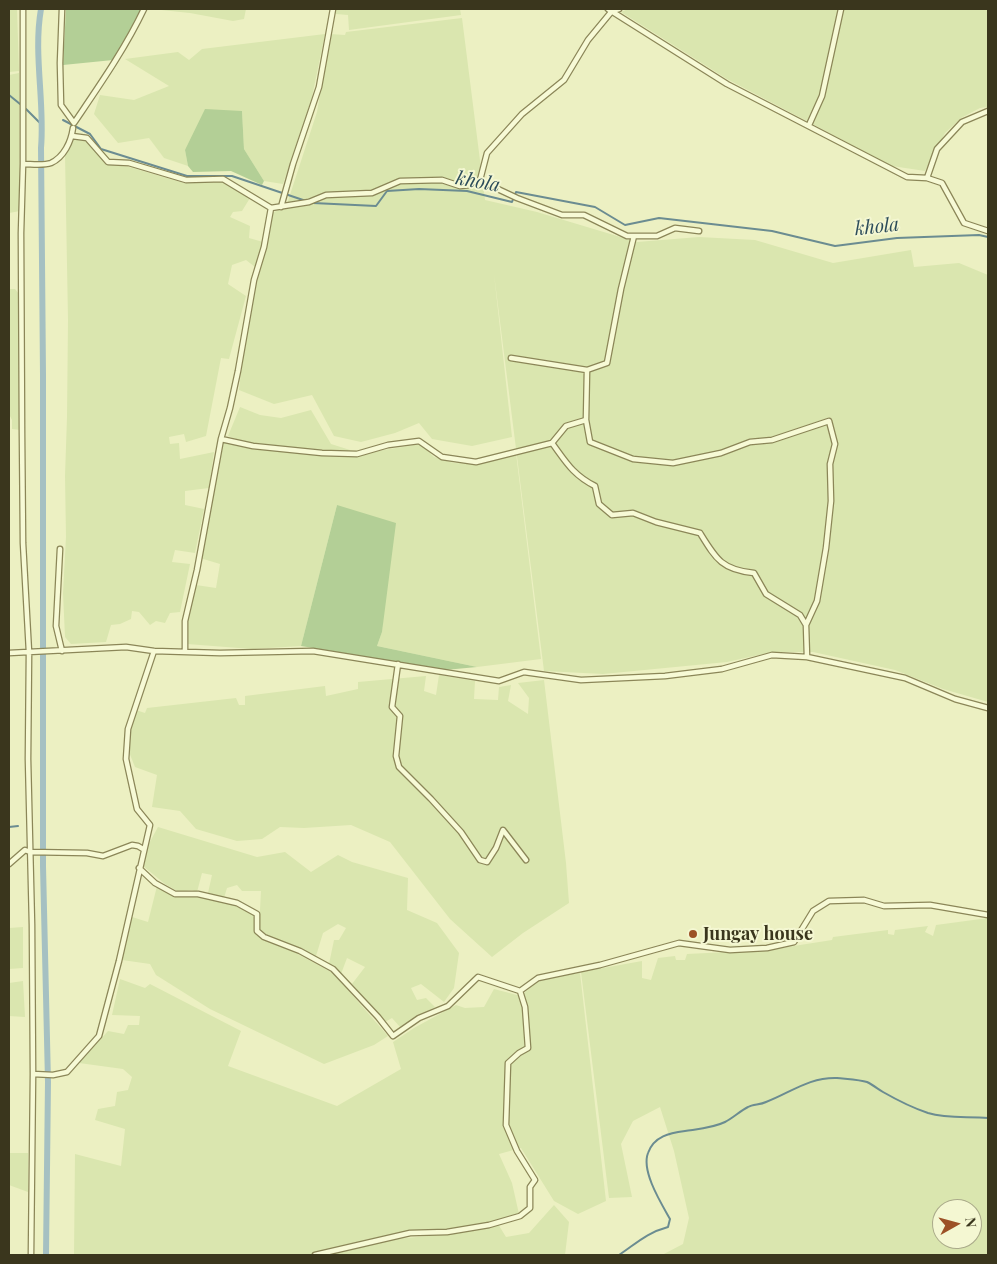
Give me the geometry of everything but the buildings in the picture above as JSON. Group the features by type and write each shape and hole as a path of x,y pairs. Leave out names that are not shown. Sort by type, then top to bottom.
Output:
{"street":[{"path":"23,9 21,234 23,525 29,652 28,759 35,1074 31,1255"},
{"path":"62,9 61,106 74,123 114,62 144,9"},
{"path":"281,207 319,86 333,9"},
{"path":"479,184 488,153 522,114 564,80 588,40 610,10 619,9"},
{"path":"809,125 822,96 841,9"},
{"path":"610,10 727,84 809,125 873,161 907,177 927,178 942,183 964,222 988,231"},
{"path":"927,178 937,149 962,122 988,111"},
{"path":"23,164 50,164 64,152 72,136 73,128"},
{"path":"72,136 87,138 108,162 128,163 186,180 223,179 271,208 309,202 326,195 372,193 400,181 442,180 460,186 487,184 514,197 562,215 584,214 627,236 658,236 675,228 699,230"},
{"path":"185,651 185,621 197,570 221,439 230,408 254,280 264,247 271,208"},
{"path":"511,358 587,370 607,363 621,289 634,236"},
{"path":"587,370 586,420 590,442 633,459 673,464 721,453 750,442 772,440 830,421 834,444 830,464 831,501 826,548 817,601 806,625 807,657"},
{"path":"221,439 253,446 322,453 358,454 388,445 419,441 442,457 476,462 552,443 566,426 586,420"},
{"path":"552,443 581,480 595,486 599,504 612,515 633,514 700,533 715,557 731,569 754,573 766,594 800,615 806,625"},
{"path":"60,550 56,626 62,651"},
{"path":"9,653 126,647 220,653 313,651 499,681 524,672 580,680 665,676 722,669 772,656 807,657 905,678 956,699 988,708"},
{"path":"35,1074 53,1075 67,1072 99,1036 119,961 150,825 137,809 126,760 128,729 154,650"},
{"path":"398,664 392,707 400,716 396,756 399,768 432,799 461,832 480,860 486,862 496,848 502,830 526,860"},
{"path":"9,864 25,850 30,852 103,856 132,846 138,846 143,849"},
{"path":"139,868 155,882 175,894 198,894 237,904 258,914 257,931 264,937 300,951 333,969 378,1017 393,1036 419,1018 448,1006 478,977 520,991"},
{"path":"520,991 538,978 600,965 679,943 730,950 766,948 794,942 813,911 829,901 864,900 884,906 930,905 988,915"},
{"path":"314,1255 410,1233 447,1232 489,1225 520,1216 530,1208 530,1187 536,1180 517,1151 506,1125 508,1063 528,1048 525,1007 520,991"}],"green space":[{"path":"9,9 17,9 19,71 9,72"},
{"path":"66,9 142,9 113,60 63,65"},
{"path":"152,9 246,9 244,19 233,21 190,13"},
{"path":"330,9 460,9 461,15 349,30 348,15 336,14"},
{"path":"628,9 988,9 988,107 980,108 961,118 945,133 925,171 892,166 727,79 621,12"},
{"path":"462,18 485,200 537,212 637,242 699,237 755,240 833,263 911,250 914,267 959,263 988,275 988,702 943,689 895,670 813,652 772,652 727,662 603,674 544,671 494,274 512,437 472,446 432,439 419,423 395,433 361,442 334,436 312,395 274,404 239,390 252,296 273,213 287,204 317,112 330,34 345,35 346,32"},
{"path":"325,34 312,97 283,184 264,181 244,149 242,111 185,150 188,166 164,158 149,138 118,143 94,114 100,95 134,100 169,86 125,59 178,52 189,60 202,49"},
{"path":"19,73 20,211 9,213 9,75"},
{"path":"205,109 242,111 244,149 264,181 262,185 231,171 193,172 188,166 185,150"},
{"path":"73,139 86,141 106,164 129,167 184,183 225,182 250,198 242,211 233,212 230,217 250,226 249,238 263,242 255,267 246,260 232,265 228,284 246,296 229,359 221,358 206,436 186,442 184,434 169,437 170,444 179,443 180,459 214,452 209,488 185,491 185,505 204,509 195,553 175,550 172,562 190,564 180,612 170,613 165,623 156,621 150,625 139,612 132,611 131,619 120,624 111,625 106,642 71,644 65,637 63,593 66,537 65,476 68,320 65,154"},
{"path":"9,289 15,289 19,294 20,430 12,429 12,420 9,414"},
{"path":"240,407 260,415 281,418 311,410 331,444 350,450 350,453 250,444 228,436"},
{"path":"224,442 253,449 318,455 353,455 421,444 434,457 454,463 477,464 516,453 541,659 477,667 377,646 382,632 383,616 337,505 301,646 252,649 187,644 185,622 196,585 216,588 220,564 200,558"},
{"path":"337,505 396,523 382,632 377,646 477,667 445,670 301,646"},
{"path":"439,675 475,681 474,699 498,700 499,687 511,685 508,701 528,714 529,698 518,683 544,680 569,903 523,933 492,957 450,919 390,842 351,825 304,828 280,827 262,839 237,841 196,829 180,811 152,807 157,775 135,767 129,752 130,727 136,710 145,713 147,708 236,698 239,705 245,705 245,696 325,686 326,696 358,689 358,682 426,676 424,691 436,695"},
{"path":"158,827 257,857 285,852 311,872 338,855 352,862 408,878 407,910 437,923 459,953 454,988 444,1002 421,984 411,988 417,1000 426,998 435,1007 400,1027 392,1018 385,1022 352,984 365,967 347,958 341,974 329,964 334,940 339,940 346,928 338,924 323,933 316,956 266,935 259,929 261,891 242,891 237,885 227,888 224,898 208,893 212,875 202,873 197,892 192,890 179,892 165,884 143,866 146,849"},
{"path":"157,886 177,897 199,897 234,905 255,916 256,935 290,950 333,973 388,1036 374,1045 324,1064 210,1009 156,975 150,964 122,960 132,917 148,922"},
{"path":"988,918 988,1255 662,1255 683,1244 689,1218 674,1151 660,1107 633,1121 621,1144 632,1197 609,1198 581,972 642,961 642,978 651,980 658,958 675,956 676,960 685,960 687,954 768,950 832,940 833,937 888,930 888,934 894,935 895,930 928,926 925,932 933,936 936,925"},
{"path":"23,927 23,968 9,969 9,928"},
{"path":"580,973 606,1201 578,1214 554,1201 521,1148 499,1154 512,1183 519,1214 490,1223 448,1230 397,1234 308,1255 74,1255 75,1154 121,1166 125,1129 95,1120 98,1109 115,1106 117,1092 128,1090 132,1077 123,1069 79,1063 108,1031 124,1034 128,1025 139,1025 140,1016 112,1015 120,979 145,988 150,984 241,1031 228,1066 337,1106 401,1069 393,1042 456,1005 465,1008 484,1007 494,989 517,995 524,993 537,982 555,976"},
{"path":"23,981 25,1017 9,1016 9,983"},
{"path":"9,1153 28,1153 28,1192 9,1185"},
{"path":"554,1205 569,1222 565,1255 320,1255 385,1240 460,1233 498,1224 506,1237 529,1233"}],"waterway":[{"path":"41,9 38,43 42,113 43,866 48,1082 46,1255"},
{"name":"khola","path":"9,95 20,104"},
{"name":"khola","path":"26,109 43,126"},
{"name":"khola","path":"63,120 90,134 101,149 187,176 232,176 306,201"},
{"name":"khola","path":"313,203 376,206 387,191 419,189 467,191 512,202 516,192 595,207 625,225 659,218 772,231 835,246 897,238 979,235 988,237"},
{"path":"9,827 18,826"},
{"path":"619,1255 648,1235 668,1227 670,1219 653,1187 647,1169 648,1153 651,1147 658,1139 668,1134 720,1124 750,1106 764,1103 809,1083 827,1078 867,1082 905,1104 936,1115 988,1118"}],"place":[{"name":"Jungay house","path":"693,934"}]}
